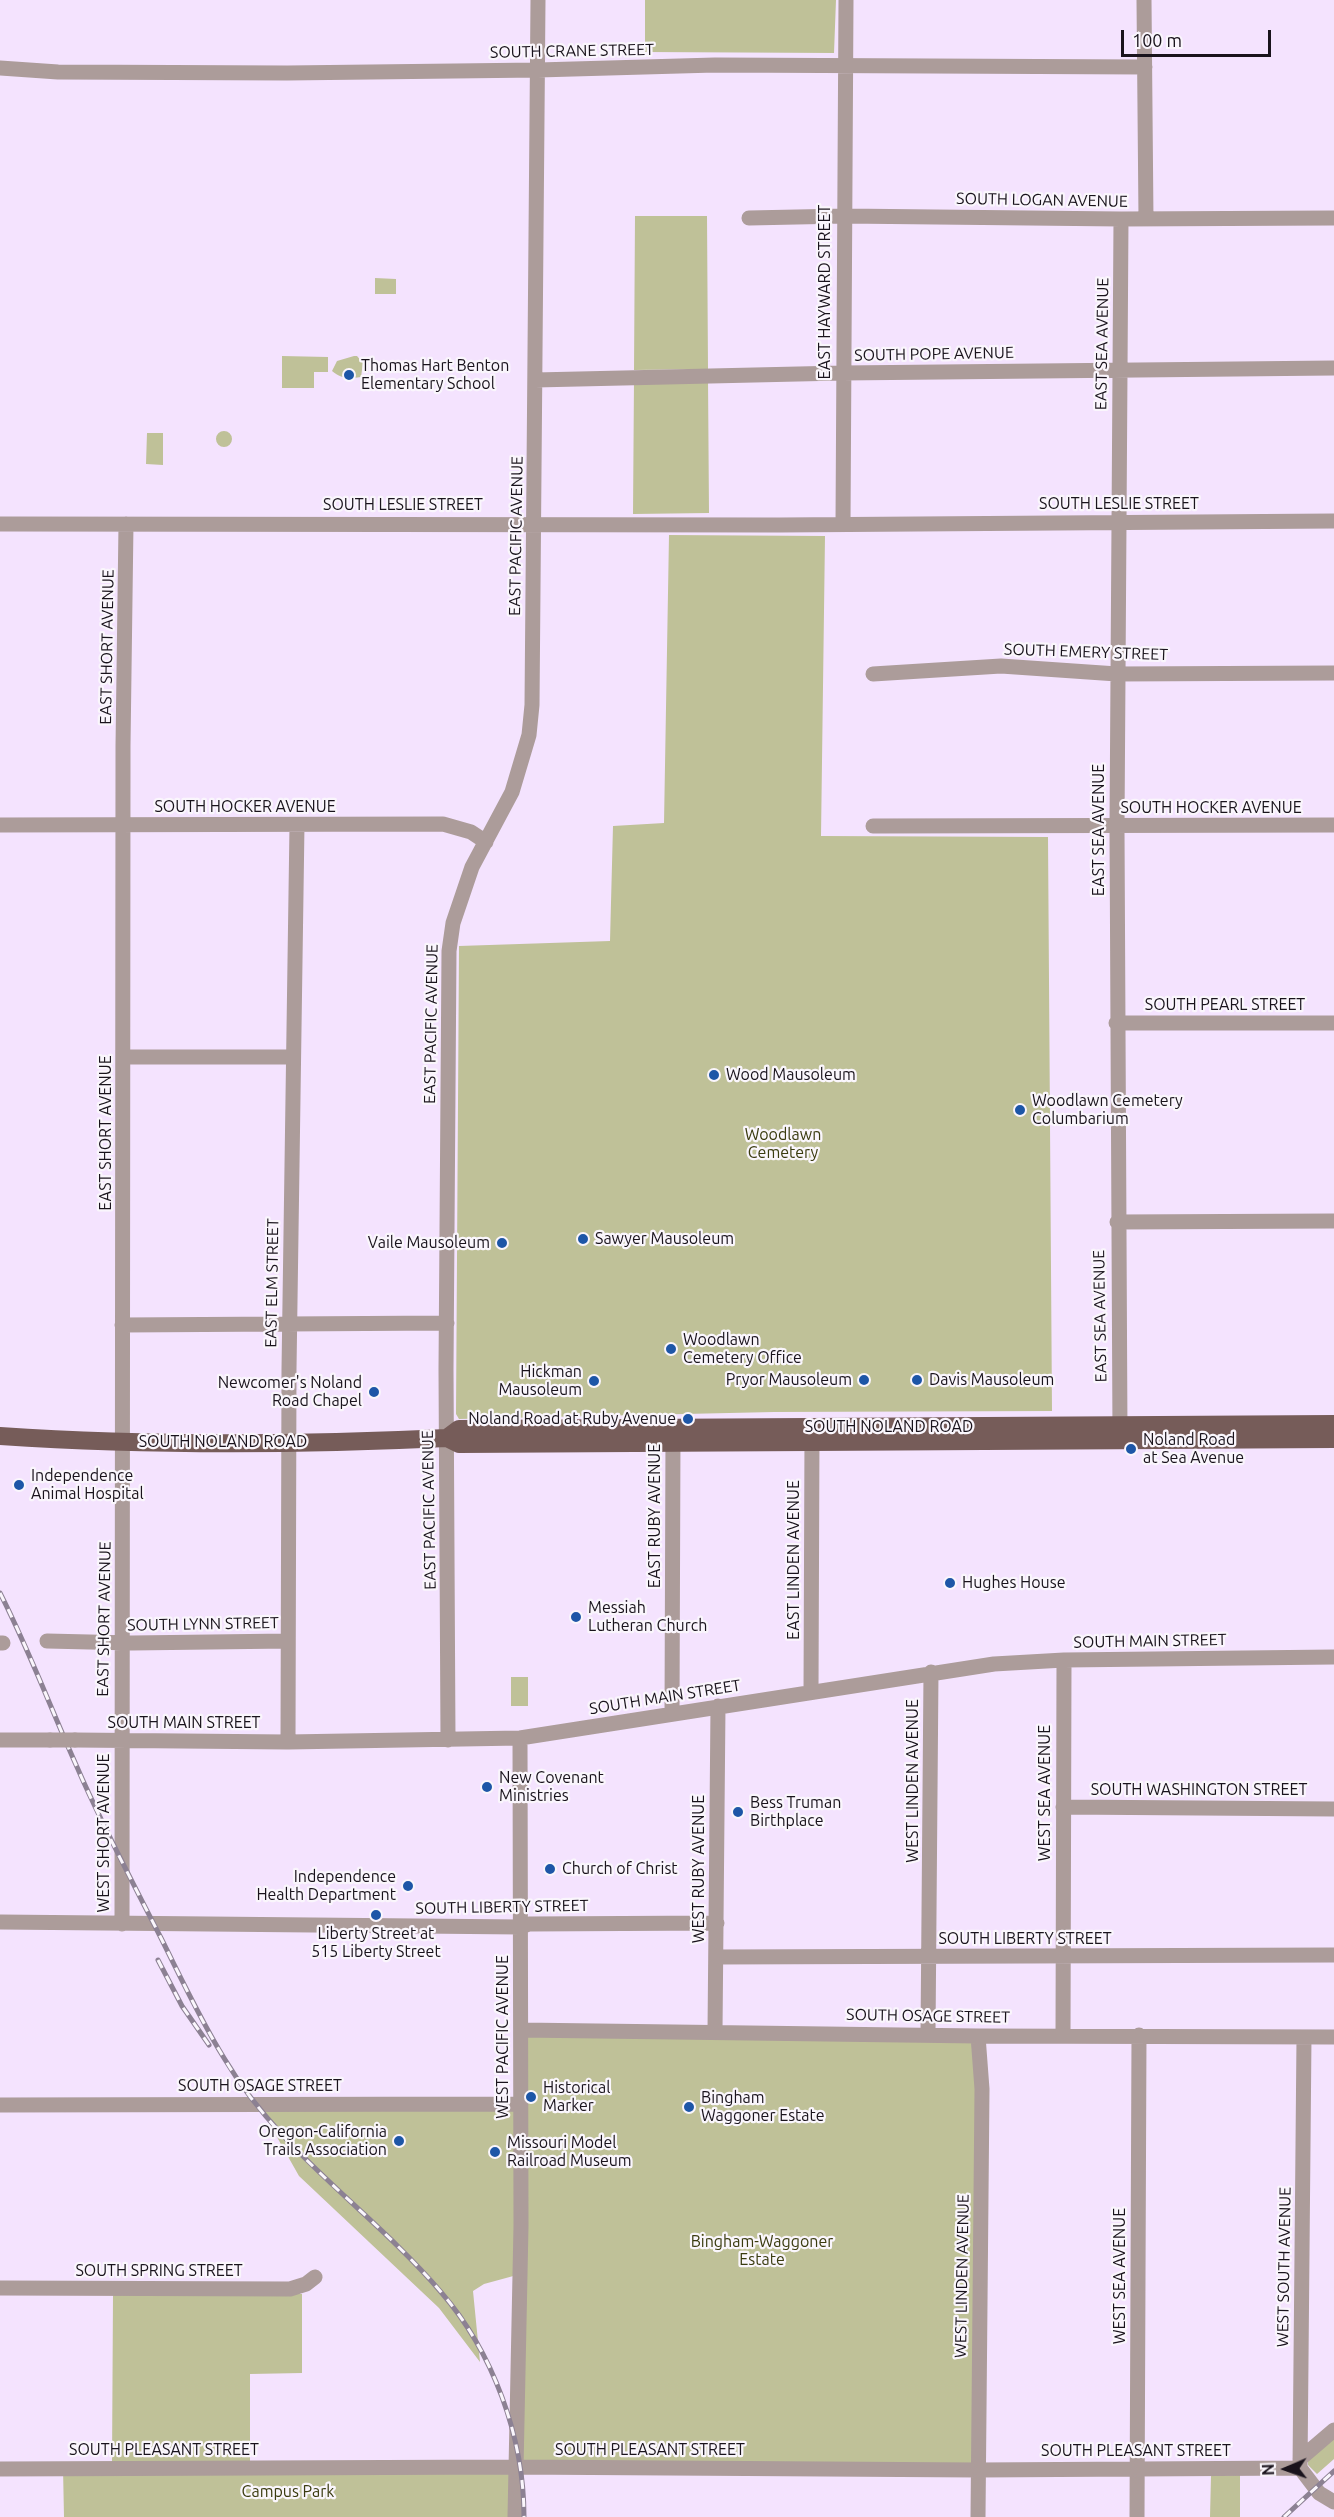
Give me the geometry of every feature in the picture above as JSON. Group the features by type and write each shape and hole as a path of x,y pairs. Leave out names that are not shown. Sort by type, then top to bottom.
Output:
{"main road":[{"name":"SOUTH NOLAND ROAD","path":"1120,1433 1334,1424"},
{"name":"SOUTH NOLAND ROAD","path":"0,1436 123,1443 289,1442 447,1438 459,1430 673,1435 1120,1433 1334,1439"}],"street":[{"name":"EAST PACIFIC AVENUE","path":"448,1740 449,951 453,922 472,867 512,792 529,735 532,705 538,0"},
{"name":"EAST HAYWARD STREET","path":"843,523 842,374 846,0"},
{"path":"1144,0 1146,219"},
{"name":"SOUTH CRANE STREET","path":"0,68 58,72 224,73 538,70 715,65 1145,67"},
{"name":"SOUTH LOGAN AVENUE","path":"749,218 844,216 1121,219 1334,218"},
{"name":"EAST SEA AVENUE","path":"1120,1433 1116,1023 1121,219"},
{"name":"SOUTH POPE AVENUE","path":"535,380 1334,368"},
{"name":"SOUTH LESLIE STREET","path":"0,524 1334,521"},
{"name":"EAST SHORT AVENUE","path":"121,1741 126,524"},
{"name":"SOUTH EMERY STREET","path":"873,674 1001,666 1117,674 1334,673"},
{"name":"SOUTH HOCKER AVENUE","path":"0,825 443,824 471,832 486,842"},
{"name":"EAST ELM STREET","path":"288,1742 290,1324 297,825"},
{"name":"SOUTH HOCKER AVENUE","path":"873,826 1334,825"},
{"name":"SOUTH PEARL STREET","path":"1116,1023 1334,1023"},
{"path":"124,1057 293,1057"},
{"path":"1117,1222 1334,1221"},
{"path":"122,1325 447,1323"},
{"name":"EAST RUBY AVENUE","path":"672,1714 673,1435"},
{"name":"EAST LINDEN AVENUE","path":"811,1692 812,1435"},
{"name":"SOUTH LYNN STREET","path":"47,1641 121,1643 288,1641"},
{"name":"SOUTH MAIN STREET","path":"0,1740 288,1742 520,1738 931,1672 994,1664 1064,1660 1334,1657"},
{"name":"WEST SEA AVENUE","path":"1063,2034 1064,1660"},
{"name":"WEST LINDEN AVENUE","path":"928,2034 931,1672"},
{"name":"WEST RUBY AVENUE","path":"715,2031 718,1706"},
{"name":"WEST PACIFIC AVENUE","path":"514,2517 521,2226 520,1738"},
{"name":"WEST SHORT AVENUE","path":"121,1741 122,1924"},
{"name":"SOUTH WASHINGTON STREET","path":"1063,1807 1334,1809"},
{"name":"SOUTH LIBERTY STREET","path":"0,1922 521,1927 529,1924 717,1923"},
{"name":"SOUTH LIBERTY STREET","path":"716,1957 1063,1958 1334,1955"},
{"name":"SOUTH OSAGE STREET","path":"521,2030 978,2036 1063,2034 1334,2037"},
{"name":"WEST SEA AVENUE","path":"1137,2517 1139,2035"},
{"name":"WEST LINDEN AVENUE","path":"978,2036 982,2089 978,2517"},
{"name":"WEST SOUTH AVENUE","path":"1300,2464 1304,2037"},
{"name":"SOUTH OSAGE STREET","path":"0,2105 520,2104"},
{"name":"SOUTH SPRING STREET","path":"0,2288 290,2289 306,2284 315,2277"},
{"path":"1334,2430 1300,2464 1318,2491 1334,2502"},
{"name":"SOUTH PLEASANT STREET","path":"0,2469 514,2467 978,2470 1137,2469 1300,2464"}],"green space":[{"path":"645,0 836,0 834,53 645,52"},
{"path":"635,216 707,216 708,369 634,370"},
{"path":"375,278 396,279 396,294 375,294"},
{"path":"282,356 328,357 328,372 314,372 314,388 282,388"},
{"path":"357,356 363,363 361,377 346,378 332,371 337,361"},
{"path":"708,379 709,513 633,514 634,380"},
{"path":"224,431 230,433 232,439 230,445 224,447 218,445 216,439 218,433"},
{"path":"147,433 163,433 163,465 146,464"},
{"name":"Woodlawn Cemetery","path":"669,535 825,536 821,836 1048,837 1052,1411 774,1412 459,1419 456,1414 459,946 610,941 613,826 664,823"},
{"path":"511,1677 528,1677 528,1706 511,1706"},
{"name":"Bingham-Waggoner Estate","path":"521,2030 978,2036 978,2470 515,2467 514,2517 64,2517 63,2468 514,2467 517,2275 484,2284 473,2291 480,2362 439,2308 299,2176 269,2123 255,2104 519,2104"},
{"path":"302,2294 302,2373 250,2374 250,2462 112,2463 113,2295"},
{"path":"1334,2435 1334,2459 1317,2474 1308,2465 1308,2457"},
{"path":"1240,2475 1240,2517 1210,2517 1211,2476"}],"railway":[{"path":"0,1593 97,1810 191,1998 224,2058 272,2123 327,2180 414,2262 441,2292 476,2341 502,2397 511,2426 523,2487 524,2517"},
{"path":"158,1960 182,2006 209,2045"},
{"path":"1284,2517 1334,2471"}],"place":[{"name":"Thomas Hart Benton Elementary School","path":"349,375"},
{"name":"Wood Mausoleum","path":"714,1075"},
{"name":"Woodlawn Cemetery Columbarium","path":"1020,1110"},
{"name":"Sawyer Mausoleum","path":"583,1239"},
{"name":"Vaile Mausoleum","path":"502,1243"},
{"name":"Woodlawn Cemetery Office","path":"671,1349"},
{"name":"Pryor Mausoleum","path":"864,1380"},
{"name":"Davis Mausoleum","path":"917,1380"},
{"name":"Hickman Mausoleum","path":"594,1381"},
{"name":"Newcomer's Noland Road Chapel","path":"374,1392"},
{"name":"Noland Road at Ruby Avenue","path":"688,1419"},
{"name":"Noland Road at Sea Avenue","path":"1131,1449"},
{"name":"Independence Animal Hospital","path":"19,1485"},
{"name":"Hughes House","path":"950,1583"},
{"name":"Messiah Lutheran Church","path":"576,1617"},
{"name":"New Covenant Ministries","path":"487,1787"},
{"name":"Bess Truman Birthplace","path":"738,1812"},
{"name":"Church of Christ","path":"550,1869"},
{"name":"Independence Health Department","path":"408,1886"},
{"name":"Liberty Street at 515 Liberty Street","path":"376,1915"},
{"name":"Historical Marker","path":"531,2097"},
{"name":"Bingham Waggoner Estate","path":"689,2107"},
{"name":"Oregon-California Trails Association","path":"399,2141"},
{"name":"Missouri Model Railroad Museum","path":"495,2152"}],"park label":[{"name":"Campus Park","path":"288,2492"}]}
